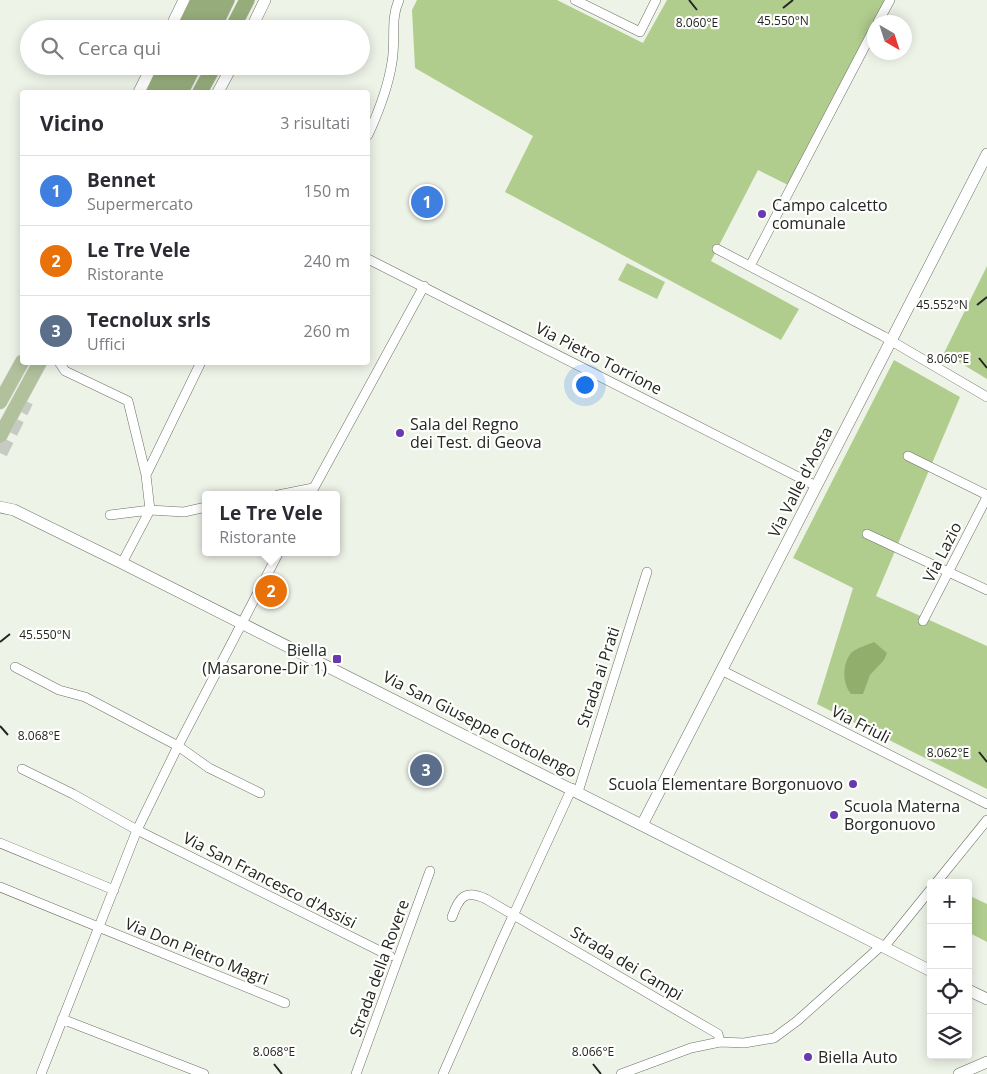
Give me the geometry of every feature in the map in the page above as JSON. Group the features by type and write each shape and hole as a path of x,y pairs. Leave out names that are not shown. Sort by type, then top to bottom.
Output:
{"highway":[{"path":"188,20 198,0"},
{"path":"202,20 212,0"},
{"path":"217,20 227,0"},
{"path":"237,20 247,0"},
{"path":"155,90 162,75"},
{"path":"169,90 176,75"},
{"path":"182,90 190,75"},
{"path":"201,90 209,75"}],"main road":[{"path":"0,402 20,365"},
{"path":"0,436 38,365"}],"street":[{"path":"174,20 184,0"},
{"path":"255,20 265,0"},
{"path":"370,131 381,107 392,60 394,10 399,0"},
{"path":"575,0 640,32 656,0"},
{"path":"882,15 890,0"},
{"path":"750,266 867,42"},
{"path":"140,90 148,75"},
{"path":"219,90 227,75"},
{"name":"Via Valle d'Aosta","path":"642,825 987,154"},
{"path":"717,249 890,342 987,397"},
{"name":"Via Pietro Torrione","path":"370,260 816,486"},
{"path":"313,491 424,286"},
{"path":"61,365 65,371 128,401 146,475 150,510 122,563"},
{"path":"146,475 200,365"},
{"path":"908,456 987,496"},
{"name":"Via Lazio","path":"923,621 987,496"},
{"name":"Via San Giuseppe Cottolengo","path":"0,498 14,510"},
{"name":"Via San Giuseppe Cottolengo","path":"0,507 14,510 122,563 927,969"},
{"path":"110,515 150,510 184,512 202,509"},
{"path":"868,534 987,590"},
{"path":"41,1074 137,830 178,746 277,556"},
{"name":"Strada ai Prati","path":"575,790 647,572"},
{"path":"15,667 59,690 85,697 178,746 209,768 260,794"},
{"name":"Via Friuli","path":"721,670 987,804"},
{"name":"Via San Francesco d'Assisi","path":"22,770 73,794 137,830 390,956"},
{"path":"443,1074 514,914 575,790"},
{"path":"939,879 987,820"},
{"path":"0,843 114,890"},
{"name":"Strada della Rovere","path":"356,1074 430,872"},
{"name":"Via Don Pietro Magri","path":"0,887 284,1002"},
{"name":"Strada dei Campi","path":"452,918 464,896 474,893 514,914 718,1034 720,1042"},
{"path":"620,1074 691,1048 720,1042 744,1043 774,1038 797,1021 882,946 927,894"},
{"path":"972,992 987,999"},
{"path":"62,1019 204,1074"},
{"path":"959,1074 987,1062"}],"shaded area":[{"path":"417,0 557,0 643,43 667,0 885,0 877,15 867,15 867,34 788,185 758,170 711,261 799,309 781,340 505,192 533,136 415,68 412,10"},
{"path":"627,263 665,282 657,299 618,280"},
{"path":"987,266 987,379 944,353"},
{"path":"894,360 960,397 876,596 987,646 987,789 817,704 853,588 793,558"},
{"path":"874,642 887,653 884,660 870,675 863,694 851,694 846,684 844,673 846,662 852,652"},
{"path":"972,897 987,904 987,942 972,934"}],"tunnel":[{"path":"0,453 26,401"}],"place":[{"name":"Bennet","path":"427,202"},
{"name":"Campo calcetto comunale","path":"762,214"},
{"name":"Sala del Regno dei Test. di Geova","path":"400,433"},
{"name":"Le Tre Vele","path":"271,591"},
{"name":"Biella (Masarone-Dir 1)","path":"337,659"},
{"name":"Tecnolux srls","path":"426,770"},
{"name":"Scuola Elementare Borgonuovo","path":"853,784"},
{"name":"Scuola Materna Borgonuovo","path":"834,815"},
{"name":"Biella Auto","path":"808,1057"}]}
